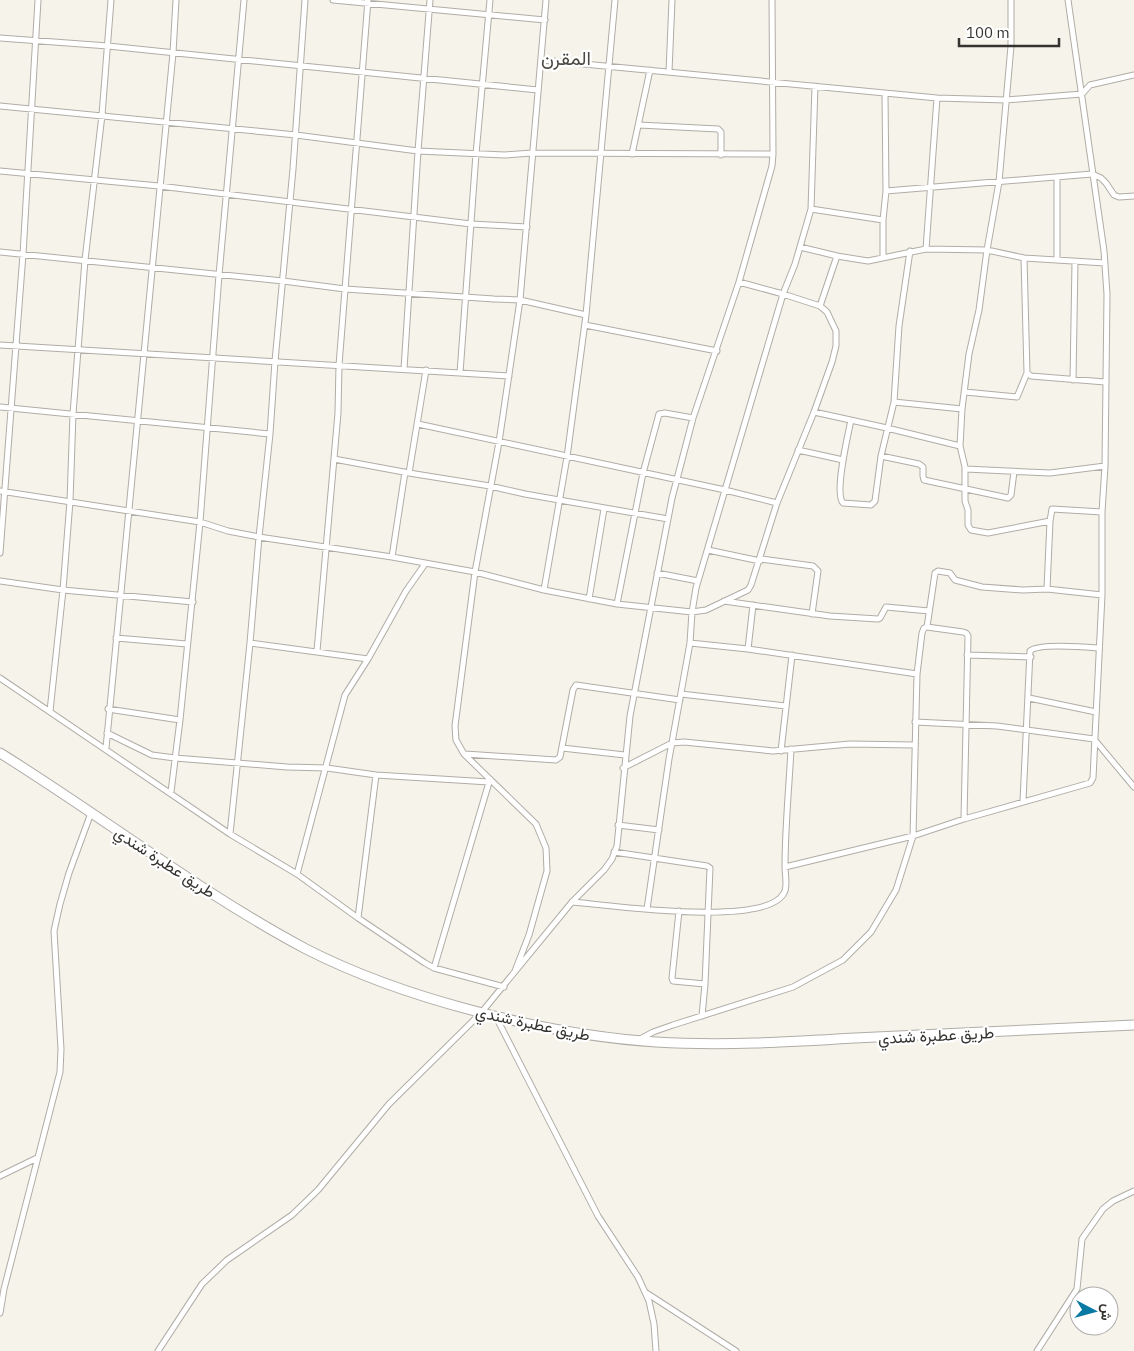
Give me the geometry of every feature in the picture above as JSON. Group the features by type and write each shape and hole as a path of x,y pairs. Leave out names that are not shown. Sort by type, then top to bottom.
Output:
{"highway":[{"name":"طريق عطبرة شندي","path":"0,753 176,870 242,912 307,949 378,982 496,1017 548,1029 655,1042 736,1043 1134,1025"}],"street":[{"path":"0,553 3,492 23,254 38,0"},
{"path":"50,711 70,501 73,414 85,260 102,115 111,0"},
{"path":"106,748 142,353 173,53 176,0"},
{"path":"171,792 193,602 214,358 219,275 244,0"},
{"path":"230,834 250,643 258,537 270,434 274,362 296,135 305,0"},
{"path":"333,0 545,20"},
{"path":"404,369 430,0"},
{"path":"460,373 476,154 490,0"},
{"path":"513,976 529,935 547,871 546,848 536,824 464,754 456,740 455,726 475,572 499,442 520,300 546,0"},
{"path":"544,590 567,457 585,325 614,0"},
{"path":"669,72 672,0"},
{"path":"158,1351 202,1284 227,1260 292,1215 318,1190 389,1104 481,1013 572,902 604,870 612,859 616,846 625,755 634,693 668,519 693,418 739,282 764,196 773,154 772,0"},
{"path":"1012,0 1011,46 1000,182 987,250 962,409 960,446 966,468 964,489 968,510 968,525 971,530 988,533 1050,522"},
{"path":"785,867 913,836 1023,801 1090,783 1093,778 1102,595 1102,512 1106,466 1107,294 1098,207 1068,0"},
{"path":"317,651 338,413 338,365 346,289 368,2"},
{"path":"0,38 108,46 538,90"},
{"path":"542,60 773,81 885,94 1006,100 1082,94 1090,85 1134,75"},
{"path":"632,154 650,70"},
{"path":"647,909 672,743 690,643 692,612 698,581 783,294 811,209 815,86"},
{"path":"883,258 883,220 886,191 885,94"},
{"path":"926,249 937,98"},
{"path":"0,106 166,121 356,142 418,151 505,155 532,153 773,154"},
{"path":"638,125 718,129 722,135 721,155"},
{"path":"0,172 159,186 471,224 526,227"},
{"path":"886,191 1092,174 1106,182 1114,195 1119,197 1134,196"},
{"path":"1057,177 1057,260"},
{"path":"811,209 883,220"},
{"path":"800,246 837,256 868,261 926,249 987,250 1024,258 1105,263"},
{"path":"851,420 843,460 841,501 871,505 875,501 880,456 894,402 899,326 910,251"},
{"path":"0,252 346,289 520,300 586,316"},
{"path":"820,306 837,256"},
{"path":"965,392 1018,397 1026,373 1024,258"},
{"path":"1073,380 1075,262"},
{"path":"3,492 200,522 228,531 258,537 392,557 475,572 544,590 617,604 692,612 706,610 748,590 751,585 776,503 814,412 836,346 836,331 833,322 827,312 820,306 739,282"},
{"path":"585,325 716,351"},
{"path":"0,344 509,376"},
{"path":"392,557 418,424 426,370"},
{"path":"1026,373 1031,376 1105,382"},
{"path":"894,402 962,409"},
{"path":"0,407 270,434"},
{"path":"814,412 960,446"},
{"path":"617,604 643,473 659,414 665,413 693,418"},
{"path":"418,424 725,490 776,503"},
{"path":"798,450 843,460"},
{"path":"880,456 919,464 923,468 924,480 1010,497 1014,472"},
{"path":"334,459 668,519"},
{"path":"966,468 1050,473 1106,466"},
{"path":"590,599 604,509"},
{"path":"1047,589 1052,510 1102,512"},
{"path":"708,550 760,560 813,566 818,571 812,614"},
{"path":"297,874 345,695 368,659 406,591 425,564"},
{"path":"639,1040 653,1032 793,987 843,960 872,932 896,890 913,836 917,674 922,633 927,626 935,573 938,571 950,573 955,580 982,587 1023,590 1047,589 1102,595"},
{"path":"657,574 698,581"},
{"path":"0,581 63,590 193,602"},
{"path":"723,601 812,614 878,620 886,606 929,611"},
{"path":"748,649 753,606"},
{"path":"927,626 966,633 968,636 964,819"},
{"path":"116,638 187,644"},
{"path":"250,643 368,659"},
{"path":"690,643 792,655 917,674"},
{"path":"1023,801 1030,651 1034,648 1065,646 1099,648"},
{"path":"967,654 1030,657"},
{"path":"781,751 792,655"},
{"path":"0,678 171,792 230,834 297,874 358,918 434,968 504,987"},
{"path":"464,754 556,760 560,757 573,690 576,685 634,693 786,706"},
{"path":"1029,698 1096,712"},
{"path":"108,710 180,720"},
{"path":"915,722 1026,729 1094,739 1134,787"},
{"path":"107,733 152,755 174,758 287,767 326,768 376,775 490,780"},
{"path":"624,768 672,743 692,742 781,751 850,744 914,745"},
{"path":"562,748 625,755"},
{"path":"572,902 709,913 751,910 776,901 786,892 785,867 791,749"},
{"path":"358,918 376,775"},
{"path":"434,968 490,780"},
{"path":"0,1313 4,1290 60,1072 61,1049 54,931 69,873 92,813"},
{"path":"618,825 659,830"},
{"path":"614,852 710,868 702,1016"},
{"path":"679,911 673,981 705,984"},
{"path":"496,1017 598,1216 638,1277 649,1300 654,1324 656,1351"},
{"path":"0,1176 37,1158"},
{"path":"1037,1351 1077,1289 1082,1239 1103,1209 1134,1191"},
{"path":"645,1292 736,1351"}],"district":[{"name":"المقرن","path":"566,58"}]}
